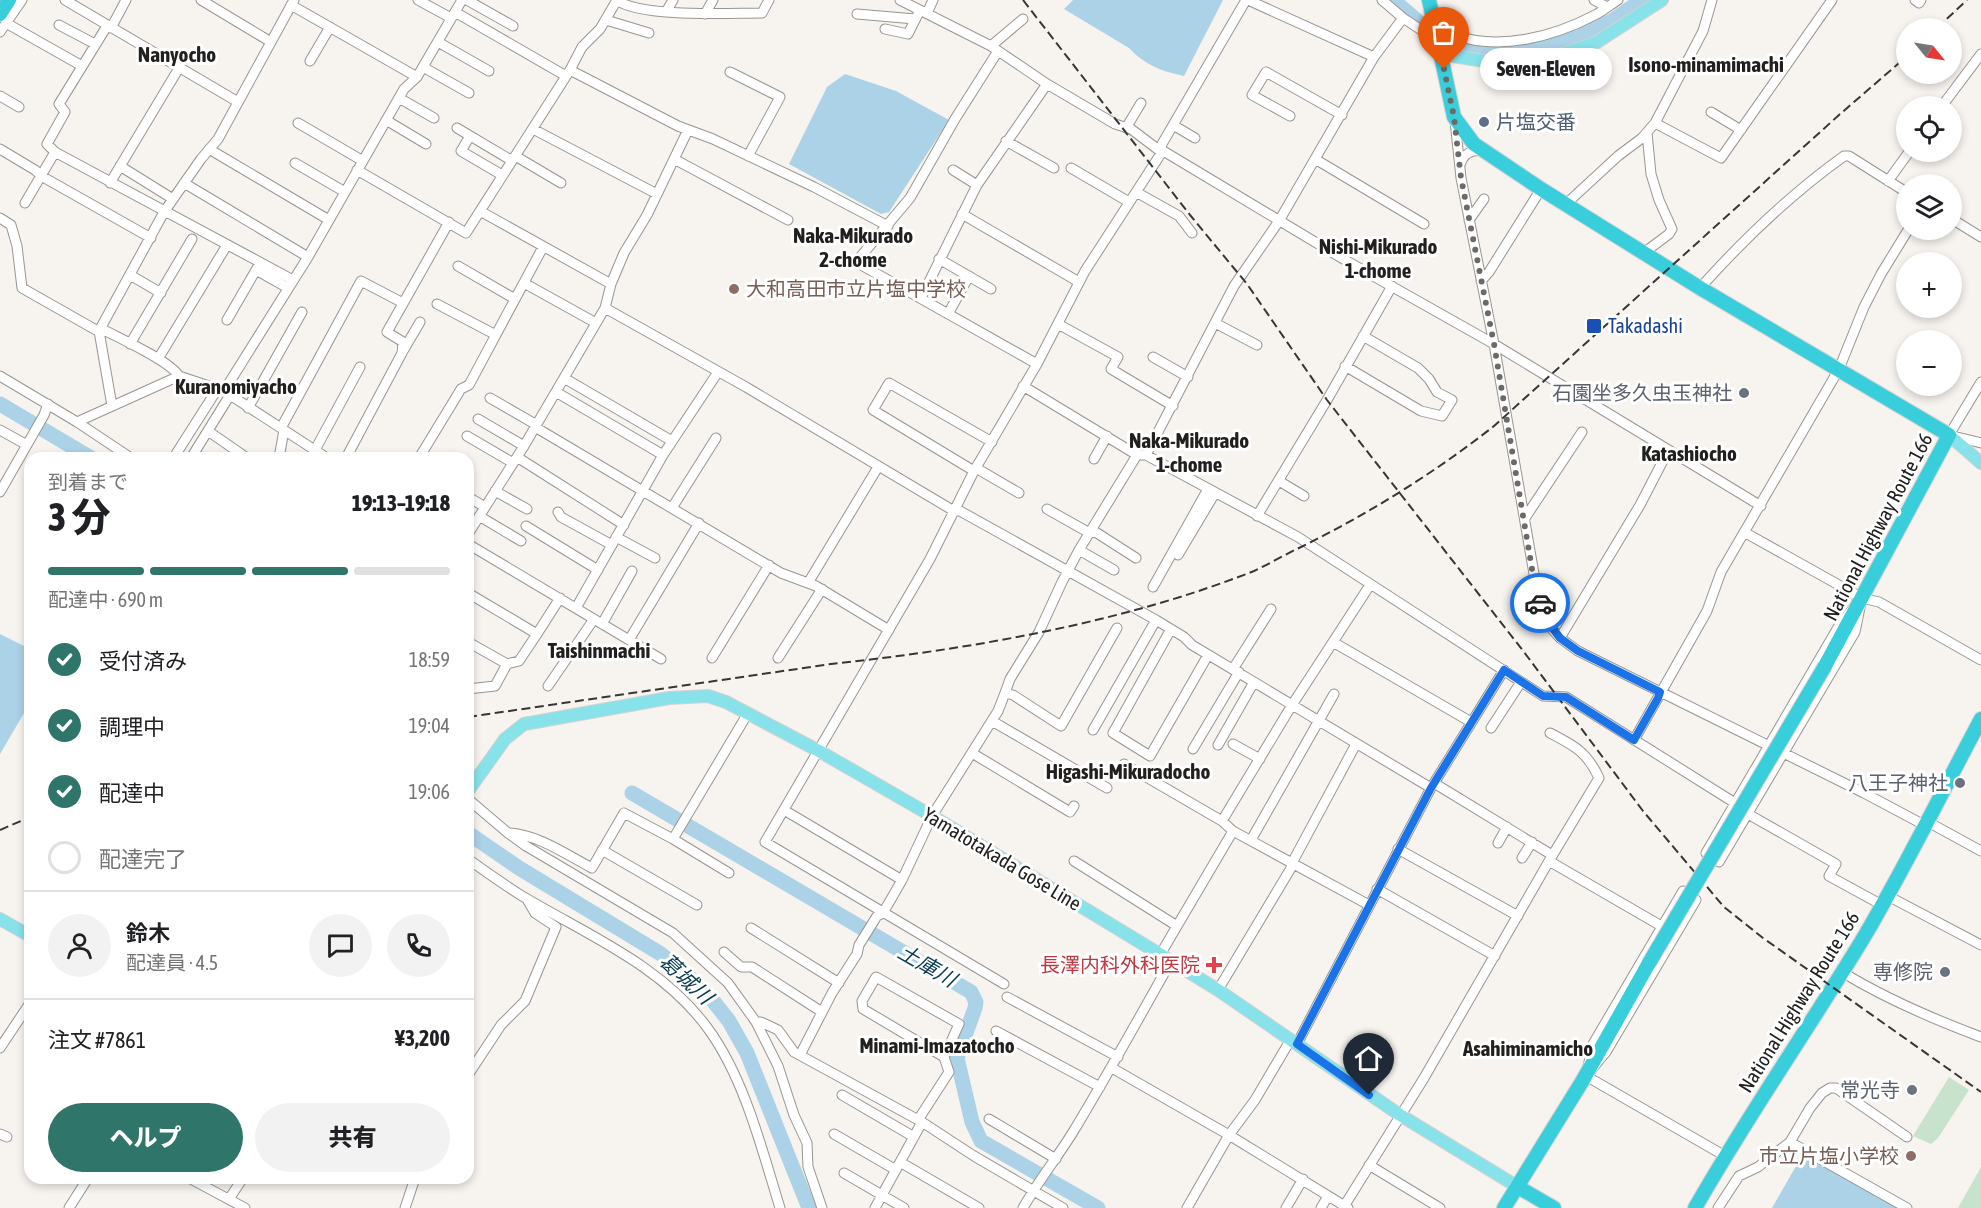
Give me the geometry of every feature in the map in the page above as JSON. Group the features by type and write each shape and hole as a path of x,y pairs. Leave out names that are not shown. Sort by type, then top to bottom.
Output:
{"highway":[{"path":"3,18 9,0"},
{"name":"National Highway Route 166","path":"1429,0 1454,117 1474,144 1541,189 1700,288 1949,435 1825,666 1649,963 1586,1076 1504,1208"},
{"name":"National Highway Route 166","path":"1695,1208 1725,1156 1885,901 1981,719"},
{"path":"1518,1187 1554,1208"}],"main road":[{"path":"1437,37 1502,64 1549,59 1597,42 1662,0"},
{"path":"1949,435 1981,463"},
{"name":"Yamatotakada Gose Line","path":"474,783 506,739 524,724 669,698 701,696 726,702 819,751 932,816 1166,958 1218,990 1400,1115 1518,1187"},
{"path":"0,919 24,933"}],"street":[{"path":"0,32 3,18 22,0"},
{"path":"65,0 238,102"},
{"path":"126,0 59,104 65,112 46,144 55,152 110,183 227,245 258,267 290,284"},
{"path":"201,0 271,42"},
{"path":"418,0 688,130 713,139 814,187 888,226"},
{"path":"178,452 224,391 308,257 404,89 417,77 462,0"},
{"path":"467,0 513,26"},
{"path":"357,170 466,233 568,73 582,47 600,29 617,0 643,9 705,14 762,13 769,0"},
{"path":"666,12 673,0"},
{"path":"705,14 713,0"},
{"path":"900,0 995,49 1047,84 1115,124 1131,129 1160,151 1494,344 1761,506"},
{"path":"885,29 908,34 915,19 933,0"},
{"path":"1004,984 765,842 930,560 975,470 1037,364 1079,282 1160,155 1173,125 1247,0 1374,57"},
{"path":"1382,0 1403,18 1437,37 1453,34 1473,40 1506,42 1558,31 1596,15 1618,0"},
{"path":"1594,0 1606,7"},
{"path":"1566,204 1618,156 1647,133 1655,123 1702,31 1712,0"},
{"path":"1655,123 1721,158 1832,0"},
{"path":"1915,0 1919,3 1921,0"},
{"path":"112,406 99,331 164,212 209,149 219,139 293,3 417,77"},
{"path":"857,14 915,19"},
{"path":"3,18 82,66"},
{"path":"800,1055 867,931 877,916 883,913 902,880 932,816 992,721 1010,679 1039,632 1079,550 1173,406 1234,286 1279,221 1374,57 1403,18"},
{"path":"1023,19 995,49 910,198 856,262 1037,364"},
{"path":"606,20 649,33"},
{"path":"59,25 96,44"},
{"path":"310,61 330,27"},
{"path":"438,42 489,71"},
{"path":"1950,96 1981,54"},
{"path":"423,67 469,93"},
{"path":"110,183 179,68"},
{"path":"730,72 780,97 748,156"},
{"path":"1290,116 1252,95 1266,72 1342,115"},
{"path":"921,298 977,185 1047,84"},
{"path":"0,96 19,107"},
{"path":"399,98 434,117"},
{"path":"1126,128 1142,103"},
{"path":"1711,112 1741,130"},
{"path":"1454,117 1459,166 1494,344 1537,591 1545,618 1560,638 1578,651 1981,851"},
{"path":"386,120 426,144"},
{"path":"298,123 363,161"},
{"path":"1173,125 1195,138"},
{"path":"457,128 509,159 517,157 561,183"},
{"path":"533,129 657,194"},
{"path":"474,525 524,446 605,308 611,284 624,253 657,194 688,130"},
{"path":"1645,252 1669,234 1672,229 1659,200 1651,174 1647,133"},
{"path":"470,136 461,151 502,175"},
{"path":"1006,141 1054,168"},
{"path":"0,149 151,238"},
{"path":"209,149 329,220"},
{"path":"1459,166 1469,152 1478,150 1491,155"},
{"path":"25,203 55,152"},
{"path":"1700,288 1736,248 1816,176 1844,156 1849,156 1896,185"},
{"path":"674,159 788,220"},
{"path":"1315,159 1424,224"},
{"path":"1888,180 1902,162"},
{"path":"295,164 345,192"},
{"path":"120,166 173,199"},
{"path":"1071,168 1129,202"},
{"path":"953,170 977,185"},
{"path":"184,183 308,257"},
{"path":"1480,281 1541,189"},
{"path":"1136,192 1179,216 1192,233"},
{"path":"1470,220 1484,199"},
{"path":"480,211 611,284"},
{"path":"962,214 1079,282"},
{"path":"0,218 10,225 16,246 22,288 99,331 104,330 130,344 175,370 179,376 224,391 318,452"},
{"path":"402,353 403,342 387,332 449,222"},
{"path":"1962,225 1981,237"},
{"path":"130,344 192,239"},
{"path":"1634,740 1707,611 1722,572 1744,532 1839,369 1864,307 1902,240"},
{"path":"158,360 227,245"},
{"path":"423,452 461,389 469,385 543,247"},
{"path":"939,259 991,289"},
{"path":"458,266 515,299"},
{"path":"227,320 258,267"},
{"path":"130,275 160,293"},
{"path":"948,314 969,276"},
{"path":"280,452 283,429 361,281 403,303"},
{"path":"524,283 596,323"},
{"path":"1257,516 1392,286"},
{"path":"437,304 496,335"},
{"path":"605,308 954,511 960,511 1156,620 1208,655 1356,744 1532,842 1551,858 1663,927"},
{"path":"249,408 302,312"},
{"path":"349,452 420,322"},
{"path":"1215,323 1257,345"},
{"path":"1058,324 1118,357 1111,369 1173,406"},
{"path":"1346,366 1421,411 1442,416 1452,400 1437,392 1418,368 1363,336"},
{"path":"1153,357 1188,377"},
{"path":"315,450 360,367"},
{"path":"576,608 663,455 718,372"},
{"path":"0,376 122,452"},
{"path":"77,422 179,376"},
{"path":"564,378 672,441"},
{"path":"1981,382 1949,435 1981,443"},
{"path":"992,442 889,383 873,410 1019,493"},
{"path":"1023,386 1141,455 1298,537 1543,696 1566,697 1735,803"},
{"path":"195,452 207,431 224,391"},
{"path":"556,392 663,455"},
{"path":"490,398 782,573 822,589 889,630"},
{"path":"0,491 44,415 48,404"},
{"path":"478,419 524,446"},
{"path":"0,430 28,443"},
{"path":"207,431 238,452"},
{"path":"1525,518 1582,432"},
{"path":"467,436 515,460 624,525"},
{"path":"1094,459 1107,436"},
{"path":"672,508 716,438"},
{"path":"1560,638 1640,505 1668,451"},
{"path":"808,583 878,467"},
{"path":"1278,481 1304,496"},
{"path":"495,491 526,509"},
{"path":"1176,560 1212,491"},
{"path":"1154,587 1212,491"},
{"path":"474,503 521,541"},
{"path":"1047,509 1136,558"},
{"path":"558,512 561,517 655,558"},
{"path":"629,640 699,523"},
{"path":"526,526 598,570"},
{"path":"1744,532 1862,598 1879,602 1981,660"},
{"path":"474,547 661,658"},
{"path":"1079,550 1114,570"},
{"path":"712,658 769,565"},
{"path":"548,686 598,622 632,571"},
{"path":"1222,821 1292,705 1370,585"},
{"path":"778,657 822,589"},
{"path":"474,597 537,634"},
{"path":"474,645 507,664 519,661 560,598"},
{"path":"1862,598 1855,632 1719,862 1706,853 1840,624 1862,598"},
{"path":"1193,749 1271,609"},
{"path":"1093,730 1156,620"},
{"path":"1005,693 1013,695 1061,726 1118,628"},
{"path":"1171,629 1113,733 1150,756 1208,655"},
{"path":"1333,642 1471,722"},
{"path":"474,688 495,686 507,664"},
{"path":"1187,1208 1229,1135 1256,1100 1294,1042 1432,786 1504,670"},
{"path":"1218,745 1254,682"},
{"path":"1491,728 1521,682"},
{"path":"1251,840 1334,694"},
{"path":"673,839 748,713"},
{"path":"992,721 1107,788"},
{"path":"1112,1068 1303,1179 1345,1207 1424,1078 1599,778 1582,750 1550,733"},
{"path":"1233,744 1260,759"},
{"path":"1218,990 1293,863 1356,744"},
{"path":"972,753 1070,812 1074,806"},
{"path":"1124,764 1222,821 1233,831 1369,904"},
{"path":"474,804 508,833 673,933 728,983 756,1022 778,1066 794,1115 807,1143 808,1167 822,1208"},
{"path":"784,810 902,880"},
{"path":"508,833 522,834 555,848 592,868 624,813 729,873"},
{"path":"1748,814 1836,864 1829,876 1981,945"},
{"path":"1498,843 1507,828"},
{"path":"1023,1208 1112,1068 1166,958 1177,926 1233,831"},
{"path":"1522,858 1532,842"},
{"path":"1398,849 1518,916"},
{"path":"602,850 697,905"},
{"path":"1074,861 1177,926"},
{"path":"474,863 526,899 654,973 682,998 710,1030 732,1071 753,1119 780,1208"},
{"path":"1377,889 1494,956"},
{"path":"1683,891 1696,900 1606,1052 1586,1076 1593,1044 1683,891"},
{"path":"474,1066 501,1025 525,1000 556,927 535,914 526,899"},
{"path":"751,928 839,983"},
{"path":"724,952 741,967 752,967 822,1012"},
{"path":"1842,972 1869,989 1935,1020 1981,1037"},
{"path":"875,1208 914,1137 920,1121 949,1072 944,1057 863,1010 862,1001 876,977 959,1024 944,1057"},
{"path":"1007,997 1118,1057"},
{"path":"0,1048 24,1012"},
{"path":"756,1022 778,1030 794,1052 920,1121 974,1156 1063,1208"},
{"path":"996,1032 1100,1087"},
{"path":"1586,1076 1725,1156"},
{"path":"1718,1208 1739,1176 1758,1167 1790,1142 1810,1108 1822,1093 1830,1088 1836,1088 1906,1137"},
{"path":"842,1095 914,1137"},
{"path":"989,1119 1056,1159"},
{"path":"834,1134 979,1208"},
{"path":"1790,1142 1907,1208"},
{"path":"1369,1165 1440,1208"},
{"path":"844,1173 904,1208"},
{"path":"1286,1208 1303,1179"},
{"path":"69,1208 84,1184"},
{"path":"200,1184 245,1208"},
{"path":"229,1199 239,1184"},
{"path":"405,1208 413,1184"},
{"path":"1321,1208 1328,1196"}],"green space":[{"path":"1949,1077 1969,1090 1938,1138 1931,1144 1913,1136"},
{"path":"1981,1167 1981,1208 1958,1208"}],"water":[{"path":"1073,0 1223,0 1184,76 1147,63 1129,48 1064,9"},
{"path":"845,74 896,91 949,120 889,212 881,214 789,164 827,87"},
{"path":"0,634 24,646 24,713 0,754"},
{"path":"1803,1154 1901,1208 1772,1208"}],"waterway":[{"path":"1393,0 1427,29 1452,45 1479,51 1515,54 1563,41 1612,21 1642,0"},
{"name":"葛城川","path":"0,404 81,452"},
{"name":"土庫川","path":"632,793 971,992 976,1002 975,1008 957,1058 972,1122 981,1141 1098,1208"},
{"name":"葛城川","path":"474,837 519,868 661,954 688,976 714,1002 729,1021 747,1053 809,1208"}],"railway":[{"path":"1023,0 1190,215 1247,284 1327,400 1524,652 1643,811 1724,907 1763,938 1981,1092"},
{"path":"1948,18 1967,0"},
{"path":"474,716 992,642 1152,605 1254,571 1375,507 1448,461 1494,426 1896,66"},
{"path":"0,830 24,820"}],"way so far":[{"path":"1444,69 1454,117 1461,178 1494,344 1532,569 1540,603"}],"place":[{"name":"Seven-Eleven","path":"1444,69"},
{"name":"片塩交番","path":"1484,122"},
{"name":"大和高田市立片塩中学校","path":"734,289"},
{"name":"Takadashi","path":"1594,326"},
{"name":"石園坐多久虫玉神社","path":"1744,393"},
{"name":"八王子神社","path":"1960,783"},
{"name":"長澤内科外科医院","path":"1214,965"},
{"name":"専修院","path":"1945,972"},
{"name":"常光寺","path":"1912,1090"},
{"name":"市立片塩小学校","path":"1911,1156"}],"district":[{"name":"Nanyocho","path":"177,55"},
{"name":"Isono-minamimachi","path":"1706,65"},
{"name":"Naka-Mikurado 2-chome","path":"853,248"},
{"name":"Nishi-Mikurado 1-chome","path":"1378,259"},
{"name":"Kuranomiyacho","path":"236,387"},
{"name":"Naka-Mikurado 1-chome","path":"1189,453"},
{"name":"Katashiocho","path":"1689,454"},
{"name":"Taishinmachi","path":"599,651"},
{"name":"Higashi-Mikuradocho","path":"1128,772"},
{"name":"Minami-Imazatocho","path":"937,1046"},
{"name":"Asahiminamicho","path":"1528,1049"}],"route":[{"path":"1369,1095 1297,1044 1431,788 1504,670 1543,696 1566,697 1634,740 1658,698 1660,692 1578,651 1560,638 1545,618 1540,603"}]}
